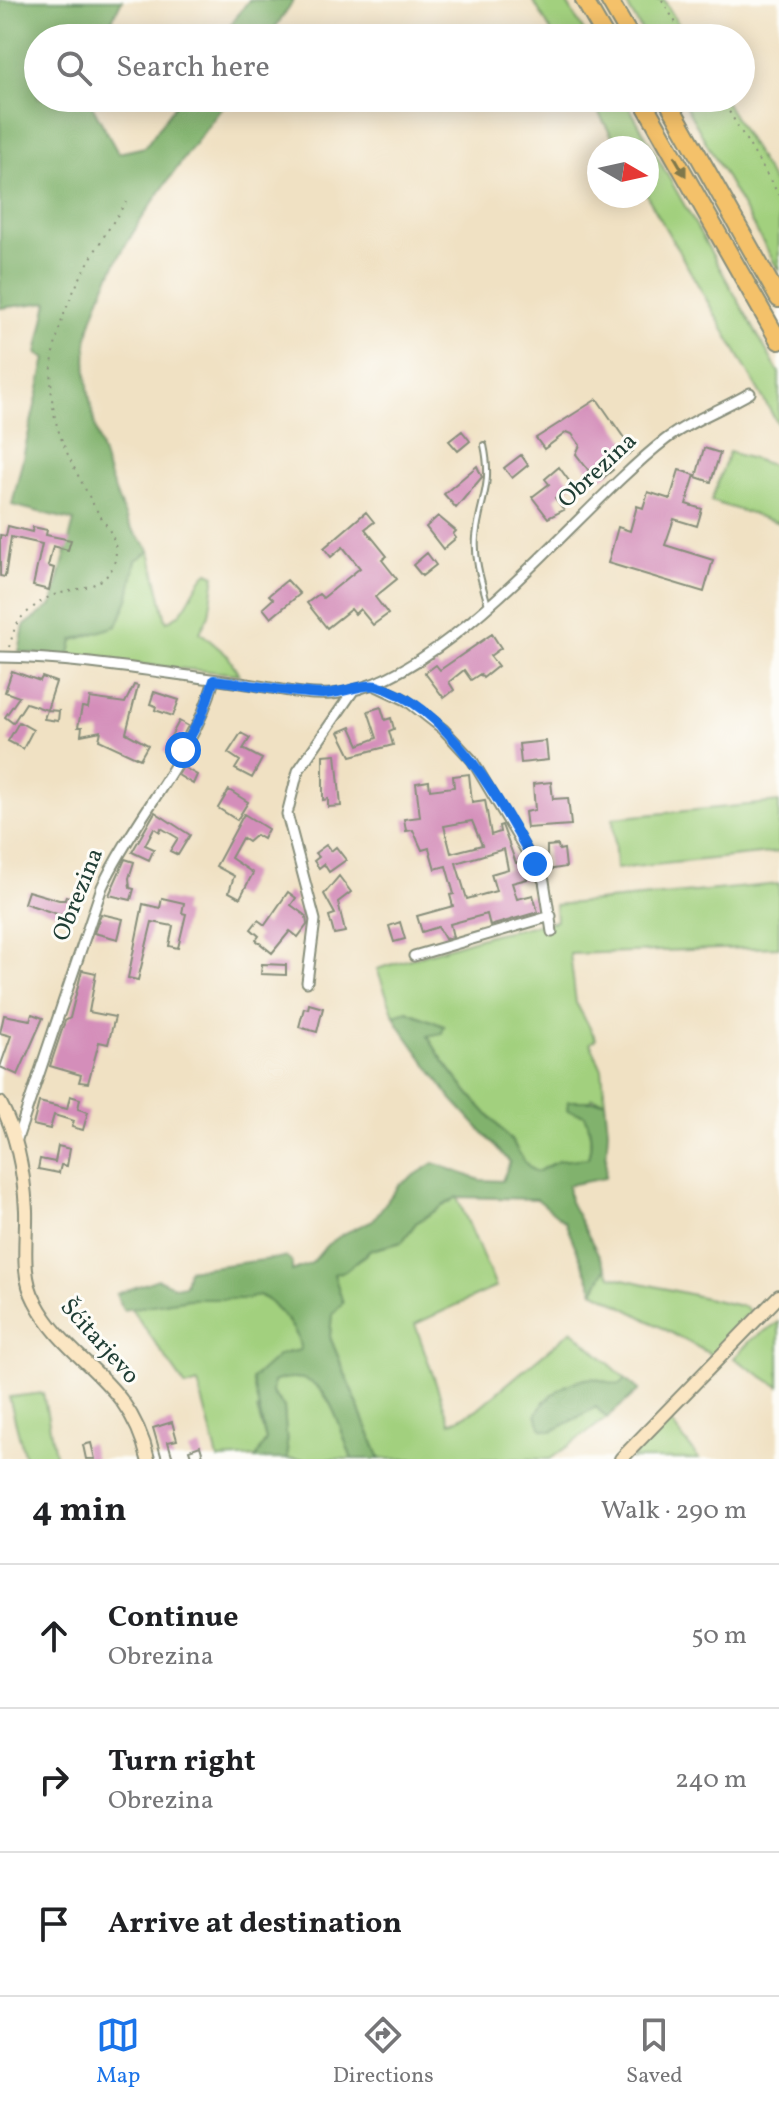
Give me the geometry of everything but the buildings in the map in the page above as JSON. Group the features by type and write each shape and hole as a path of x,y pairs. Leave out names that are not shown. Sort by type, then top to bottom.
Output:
{"highway":[{"path":"584,0 598,24"},
{"path":"609,0 623,24"},
{"path":"649,112 779,341"},
{"path":"674,112 779,299"}],"street":[{"name":"Obrezina","path":"2,657 315,693 353,691 374,685 423,654 488,605 668,437 750,393"},
{"name":"Obrezina","path":"16,1142 102,887 117,854 202,715 214,680"},
{"path":"374,685 406,700 443,729 472,760 539,873 549,897 552,932"},
{"path":"307,982 315,920 287,814 298,771 353,691"},
{"path":"414,956 551,916"},
{"name":"Obrezina","path":"0,1103 16,1142 23,1181 26,1271 33,1299"},
{"path":"621,1459 721,1360 779,1296"},
{"name":"Šćitarjevo","path":"33,1299 53,1328 125,1403 141,1432 148,1459"}],"lane":[{"path":"484,445 489,485 476,534 475,554 488,605"}],"path":[{"path":"662,0 677,24"},
{"path":"729,112 779,195"},
{"path":"2,657 18,620 48,597 93,585 108,575 115,563 112,533 99,518 56,423 52,393 53,359 65,303 126,202"}],"green space":[{"path":"0,0 122,0 110,24 24,24 24,112 96,112 118,153 145,147 170,112 219,112 131,236 114,266 90,327 87,373 102,453 128,523 150,551 136,560 129,597 117,626 73,640 69,658 19,652 24,626 52,605 74,521 12,505 46,358 37,353 48,302 0,308"},
{"path":"249,0 294,0 278,24 231,24"},
{"path":"533,0 565,0 580,24 547,24"},
{"path":"624,0 664,0 679,24 638,24"},
{"path":"598,112 632,112 645,136 612,136"},
{"path":"689,112 731,112 779,192 779,271"},
{"path":"659,160 779,373 779,426 654,208 659,208"},
{"path":"729,452 779,467 779,523 711,501"},
{"path":"150,551 166,621 180,613 208,572 215,575 209,615 200,632 228,656 239,674 69,658 73,640 100,630 118,612 125,601 136,560"},
{"path":"779,802 779,852 616,869 613,818"},
{"path":"779,884 779,947 570,954 576,1003 596,1039 590,1043 602,1069 605,1101 592,1098 588,1158 547,1166 537,1172 525,1162 510,1139 466,1090 428,1036 444,1026 407,1011 394,1015 377,969 493,934 556,921 555,905"},
{"path":"407,1011 444,1026 442,1033 428,1036 436,1050 532,1170 537,1172 558,1161 588,1158 591,1142 585,1115 567,1110 568,1101 605,1101 608,1130 605,1178 568,1185 570,1202 606,1268 594,1291 565,1222 537,1199 457,1197 416,1223 402,1242 371,1250 345,1271 334,1274 343,1303 332,1315 330,1337 380,1459 352,1459 327,1398 318,1387 306,1380 291,1378 273,1382 272,1393 284,1407 288,1459 255,1459 266,1440 252,1379 279,1355 300,1350 286,1318 259,1295 248,1299 189,1299 123,1310 116,1294 158,1279 175,1287 185,1285 188,1270 286,1257 292,1262 292,1271 312,1263 327,1245 373,1220 399,1185 434,1163 480,1180 502,1181 510,1162 451,1098 398,1024 394,1015"},
{"path":"457,1197 496,1287 415,1324 450,1423 476,1410 572,1330 626,1379 619,1385 596,1380 570,1384 543,1402 553,1431 596,1407 607,1418 550,1459 380,1459 330,1337 334,1274 345,1271 371,1250 402,1242 416,1223"},
{"path":"606,1268 611,1276 745,1307 752,1313 712,1355 594,1291"},
{"path":"259,1295 286,1319 296,1335 300,1351 287,1352 257,1410 266,1440 259,1457 218,1459 198,1383 186,1387 131,1308 189,1299 248,1299"},
{"path":"779,1322 779,1387 734,1358 751,1340"},
{"path":"292,1375 305,1378 325,1395 352,1459 288,1459 284,1407 272,1393 273,1382"},
{"path":"593,1378 619,1385 626,1379 639,1390 607,1418 596,1407 553,1431 542,1429 536,1415 546,1400 568,1385"},
{"path":"43,1393 56,1459 22,1459 25,1458 9,1397"},
{"path":"669,1420 699,1459 631,1459"}],"route":[{"path":"183,750 202,715 214,680 327,694 374,685 406,700 443,729 472,760 535,864"}]}
